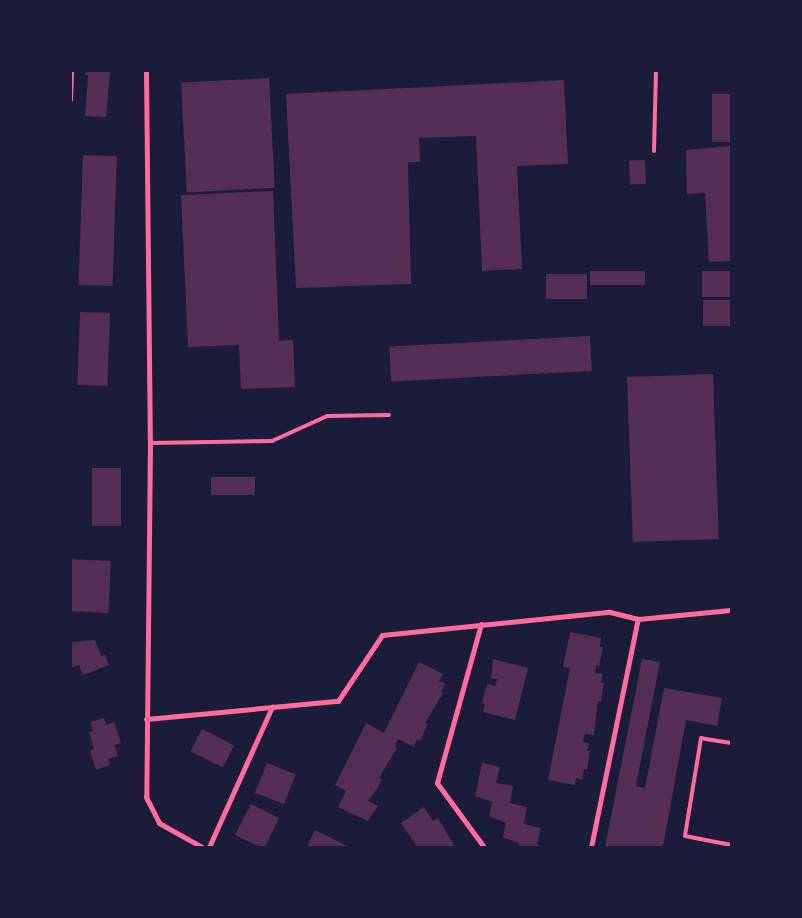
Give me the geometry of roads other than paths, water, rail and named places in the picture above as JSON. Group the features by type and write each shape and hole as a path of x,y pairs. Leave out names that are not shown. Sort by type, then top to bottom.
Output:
{"street":[{"path":"146,71 150,443 146,797 159,823 202,847"},
{"path":"146,719 338,702 382,635 610,612 638,618 731,610"},
{"path":"591,847 638,618"},
{"path":"481,624 437,783 484,847"},
{"path":"209,847 272,707"}],"lane":[{"path":"71,100 72,71"},
{"path":"654,151 656,71"},
{"path":"150,443 272,441 327,416 389,415"},
{"path":"731,743 701,738 685,836 731,845"}]}
